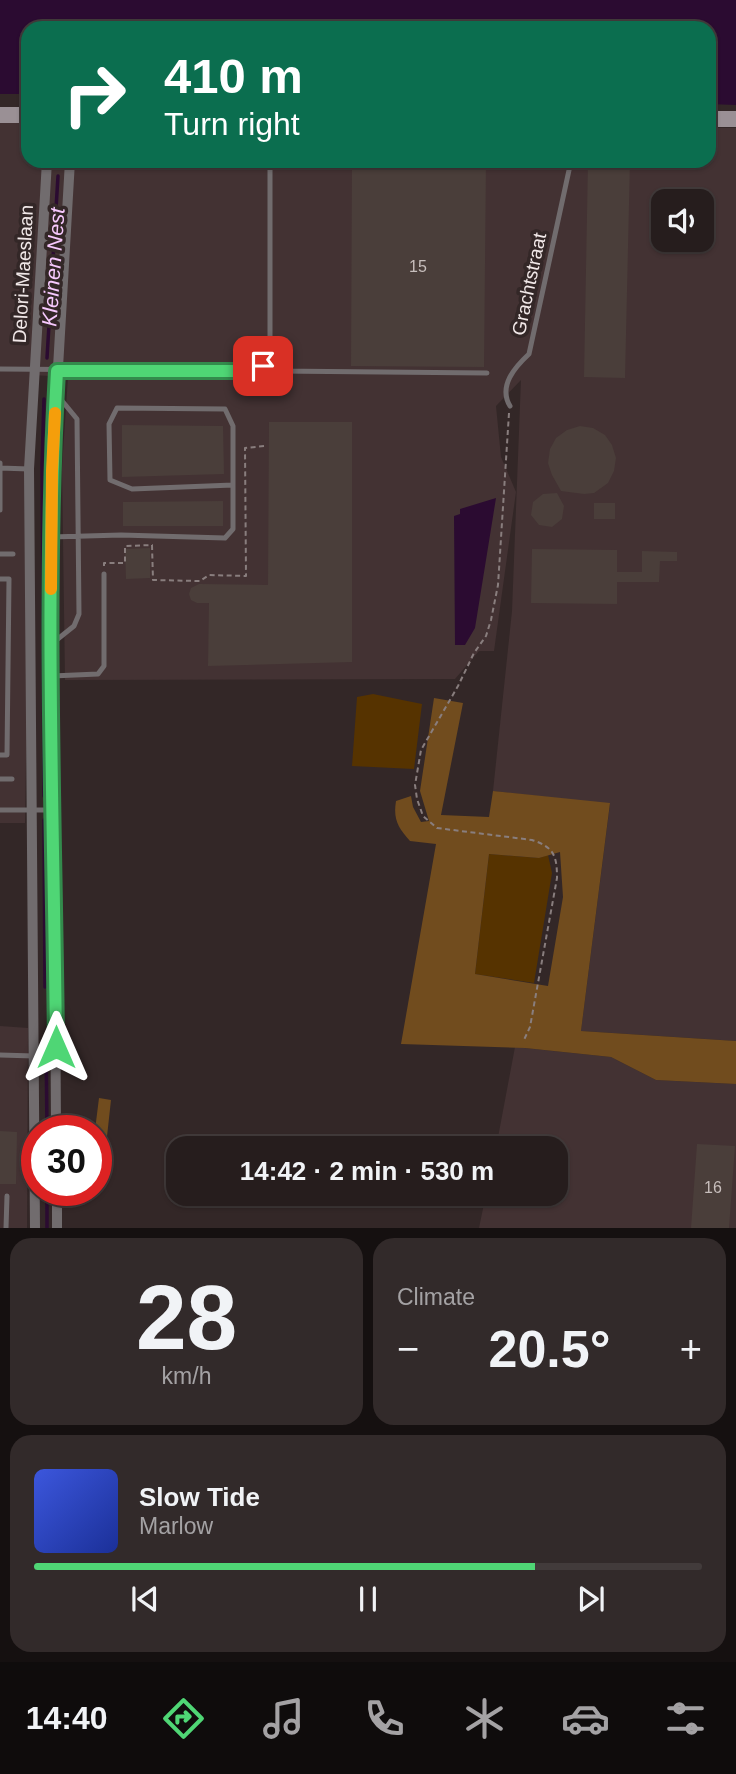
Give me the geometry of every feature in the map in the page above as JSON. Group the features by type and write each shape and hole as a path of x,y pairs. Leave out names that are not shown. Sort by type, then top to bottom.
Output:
{"main road":[{"path":"0,115 21,115"},
{"path":"716,120 736,119"}],"street":[{"name":"Delori-Maeslaan","path":"35,1228 29,469 47,168"},
{"name":"Delori-Maeslaan","path":"56,1115 51,537 57,371 70,168"},
{"path":"57,1206 57,1228"}],"lane":[{"path":"0,369 251,371 263,366 270,353 270,168"},
{"name":"Grachtstraat","path":"510,406 505,388 517,366 529,354 569,168"},
{"path":"263,366 276,371 487,373"},
{"path":"52,643 74,626 79,614 77,419 63,402 56,400"},
{"path":"51,537 121,535 225,538 233,529 233,485 233,426 225,409 117,408 109,424 110,480 132,489 233,485"},
{"path":"0,510 0,466 29,469"},
{"path":"0,555 13,554"},
{"path":"52,676 98,674 104,666 104,575"},
{"path":"0,579 9,579 8,755 0,755"},
{"path":"0,779 12,779"},
{"path":"0,810 54,810"},
{"path":"0,1055 34,1056"},
{"path":"6,1228 7,1196"}],"path":[{"path":"510,406 498,585 491,620 486,636 421,750 415,785 423,816 437,828 532,840 545,844 552,850 557,866 557,878 530,1027 523,1042"}],"shaded area":[{"path":"0,0 736,0 736,105 716,104 716,21 21,21 21,94 0,94"},
{"path":"0,123 21,123 21,168 716,168 716,128 736,128 736,1041 581,1031 610,804 493,791 512,611 521,380 496,406 501,457 516,492 494,651 479,651 455,679 65,680 62,468 68,377 32,375 25,823 0,823"},
{"path":"496,498 475,628 465,645 455,645 454,516 460,514 460,509"},
{"path":"373,694 422,704 414,769 352,766 357,697"},
{"path":"434,698 463,703 441,815 489,817 493,791 610,803 581,1031 736,1041 736,1084 656,1080 611,1057 525,1048 401,1044 436,844 410,841 397,823 395,807 396,801 411,796 421,822 429,821 420,791","holes":["560,852 563,897 548,986 475,974 489,854 539,858"]},
{"path":"489,854 539,858 548,855 552,873 534,983 475,974"},
{"path":"0,1026 28,1028 28,1115 21,1115 21,1206 27,1206 27,1228 0,1228"},
{"path":"515,1047 611,1057 656,1080 736,1084 736,1228 479,1228 484,1206 568,1206 568,1136 498,1136"},
{"path":"99,1098 111,1100 109,1115 97,1115"}],"building":[{"path":"352,168 486,168 484,367 351,366"},
{"path":"588,168 630,168 625,378 584,377"},
{"path":"269,422 352,422 352,662 208,666 209,603 191,600 191,588 199,584 268,585"},
{"path":"122,425 223,426 224,474 122,477"},
{"path":"580,426 593,428 605,435 616,458 608,483 594,493 561,491 548,463 550,449 556,438 567,430"},
{"path":"557,493 564,506 562,519 552,527 539,525 531,515 533,502 543,494"},
{"path":"223,501 223,526 123,526 123,502"},
{"path":"594,503 615,503 615,519 594,519"},
{"path":"150,548 150,578 126,579 125,549"},
{"path":"532,549 617,550 617,572 642,572 642,551 677,552 677,561 660,561 659,582 617,582 617,604 531,603"},
{"path":"0,1131 17,1132 16,1184 0,1184"},
{"path":"697,1144 735,1146 729,1228 691,1228"}],"waterway":[{"name":"Kleinen Nest","path":"47,358 58,176"},
{"name":"Kleinen Nest","path":"44,399 44,796"},
{"name":"Kleinen Nest","path":"44,820 45,987"},
{"name":"Kleinen Nest","path":"46,1038 47,1115"},
{"name":"Kleinen Nest","path":"47,1206 47,1228"}],"slow traffic":[{"path":"51,589 55,413"}],"route":[{"path":"56,1047 51,596 52,471 57,371 251,371 263,366"}]}
